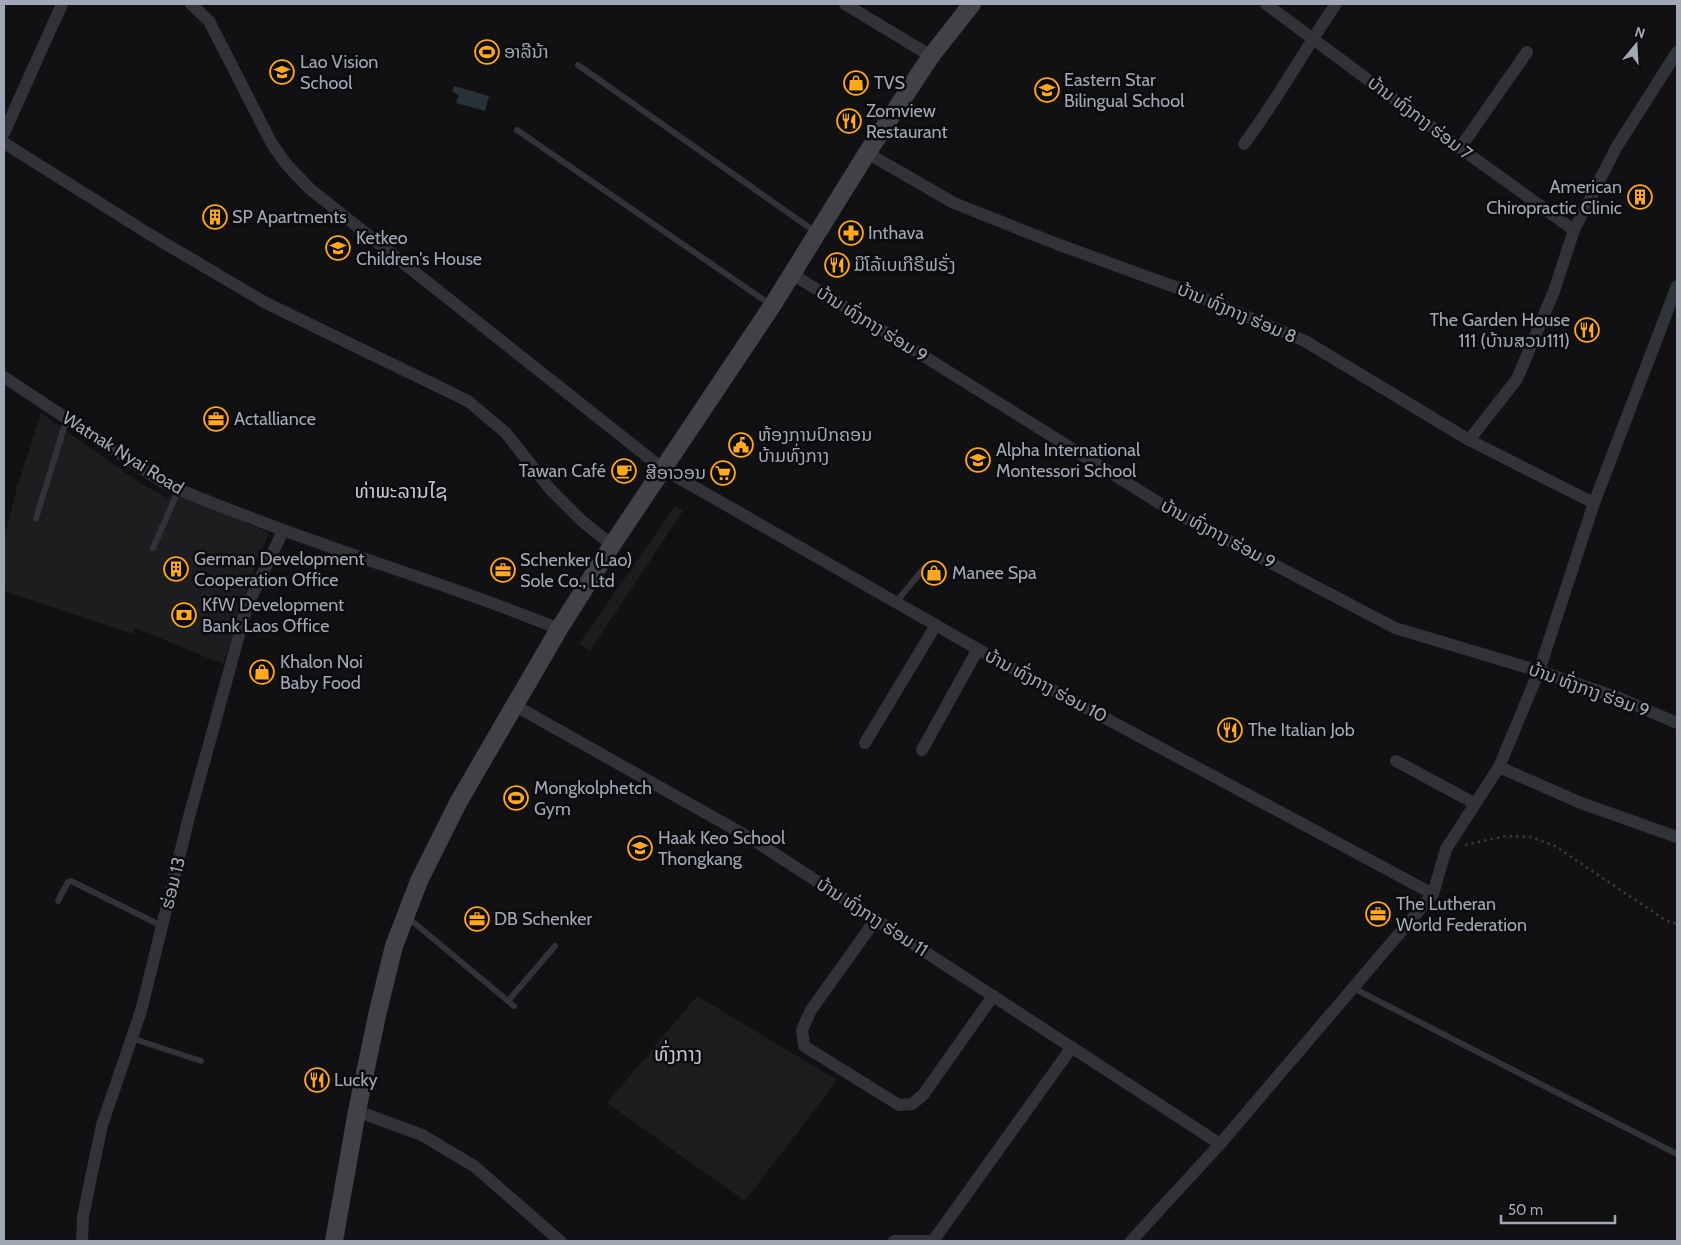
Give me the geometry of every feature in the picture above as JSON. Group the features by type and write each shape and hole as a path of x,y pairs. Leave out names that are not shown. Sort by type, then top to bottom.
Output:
{"street":[{"path":"4,133 62,4"},
{"name":"ບ້ານ ທົ່ງກາງ ຮ່ອມ 10","path":"191,4 209,21 272,144 287,165 310,189 663,470 978,649 1433,894"},
{"path":"845,4 931,56"},
{"path":"334,1241 357,1112 394,946 419,881 459,801 559,629 612,545 772,306 866,153 931,56 972,4"},
{"path":"1244,144 1267,114 1336,4"},
{"name":"ບ້ານ ທົ່ງກາງ ຮ່ອມ 7","path":"1271,5 1460,148 1574,230"},
{"path":"1460,148 1528,52"},
{"path":"1469,440 1517,379 1554,291 1574,230 1616,148 1677,52"},
{"path":"4,143 149,234 266,302 468,401 506,434 550,489 582,520 612,545"},
{"name":"ບ້ານ ທົ່ງກາງ ຮ່ອມ 8","path":"866,153 954,203 1057,244 1186,291 1305,341 1469,440 1594,503"},
{"name":"ບ້ານ ທົ່ງກາງ ຮ່ອມ 9","path":"792,274 1172,511 1395,628 1539,671 1619,698 1677,723"},
{"path":"1131,1241 1220,1144 1433,894 1446,849 1499,767 1539,671 1594,503 1677,286"},
{"name":"Watnak Nyai Road","path":"4,377 162,480 179,489 283,531 512,609 559,629"},
{"name":"ຮ່ອມ 13","path":"82,1241 83,1216 102,1125 141,1011 189,817 247,606 283,531"},
{"path":"865,743 936,625"},
{"path":"922,750 978,649"},
{"name":"ບ້ານ ທົ່ງກາງ ຮ່ອມ 11","path":"514,705 752,839 1220,1144"},
{"path":"1396,761 1474,803"},
{"path":"1499,767 1581,803 1677,837"},
{"path":"876,919 811,1010 802,1030 804,1046 899,1105 912,1104 923,1095 993,996"},
{"path":"894,1241 933,1241 1072,1047"},
{"path":"357,1112 422,1135 474,1166 560,1241"}],"lane":[{"path":"578,65 818,233"},
{"path":"516,130 772,306"},
{"path":"36,518 67,418"},
{"path":"153,548 179,489"},
{"path":"896,602 925,567"},
{"path":"58,901 68,882 71,882 162,926"},
{"path":"406,915 514,1006"},
{"path":"508,1001 556,946"},
{"path":"1353,988 1677,1154"},
{"path":"131,1038 201,1061"}],"path":[{"path":"1446,849 1506,836 1531,837 1555,846 1665,920 1677,924"}],"shaded area":[{"path":"454,86 489,96 485,111 456,103 459,95 452,92"},
{"path":"41,413 143,485 168,498 173,489 269,533 256,564 223,664 135,628 133,634 4,591 4,540 17,487"},
{"path":"675,506 683,511 590,651 579,644"},
{"path":"697,996 837,1080 745,1201 607,1103"}],"place":[{"name":"ອາລີນ້າ","path":"487,52"},
{"name":"Lao Vision School","path":"282,72"},
{"name":"TVS","path":"856,83"},
{"name":"Eastern Star Bilingual School","path":"1047,90"},
{"name":"Zomview Restaurant","path":"849,121"},
{"name":"American Chiropractic Clinic","path":"1640,197"},
{"name":"SP Apartments","path":"215,217"},
{"name":"Inthava","path":"851,233"},
{"name":"Ketkeo Children's House","path":"338,248"},
{"name":"ມິໂລ້ເບເກີຣີຟຣັ່ງ","path":"837,265"},
{"name":"The Garden House 111 (ບ້ານສວນ111)","path":"1587,330"},
{"name":"Actalliance","path":"216,419"},
{"name":"ຫ້ອງການປົກຄອນ ບ້າມທົ່ງກາງ","path":"741,445"},
{"name":"Alpha International Montessori School","path":"978,460"},
{"name":"Tawan Café","path":"624,471"},
{"name":"ສີອາວອນ","path":"723,473"},
{"name":"German Development Cooperation Office","path":"176,569"},
{"name":"Schenker (Lao) Sole Co., Ltd","path":"503,570"},
{"name":"Manee Spa","path":"934,573"},
{"name":"KfW Development Bank Laos Office","path":"184,615"},
{"name":"Khalon Noi Baby Food","path":"262,672"},
{"name":"The Italian Job","path":"1230,730"},
{"name":"Mongkolphetch Gym","path":"516,798"},
{"name":"Haak Keo School Thongkang","path":"640,848"},
{"name":"The Lutheran World Federation","path":"1378,914"},
{"name":"DB Schenker","path":"477,919"},
{"name":"Lucky","path":"317,1080"}],"district":[{"name":"ທ່າພະລານໄຊ","path":"401,491"},
{"name":"ທົ່ງກາງ","path":"678,1054"}]}
